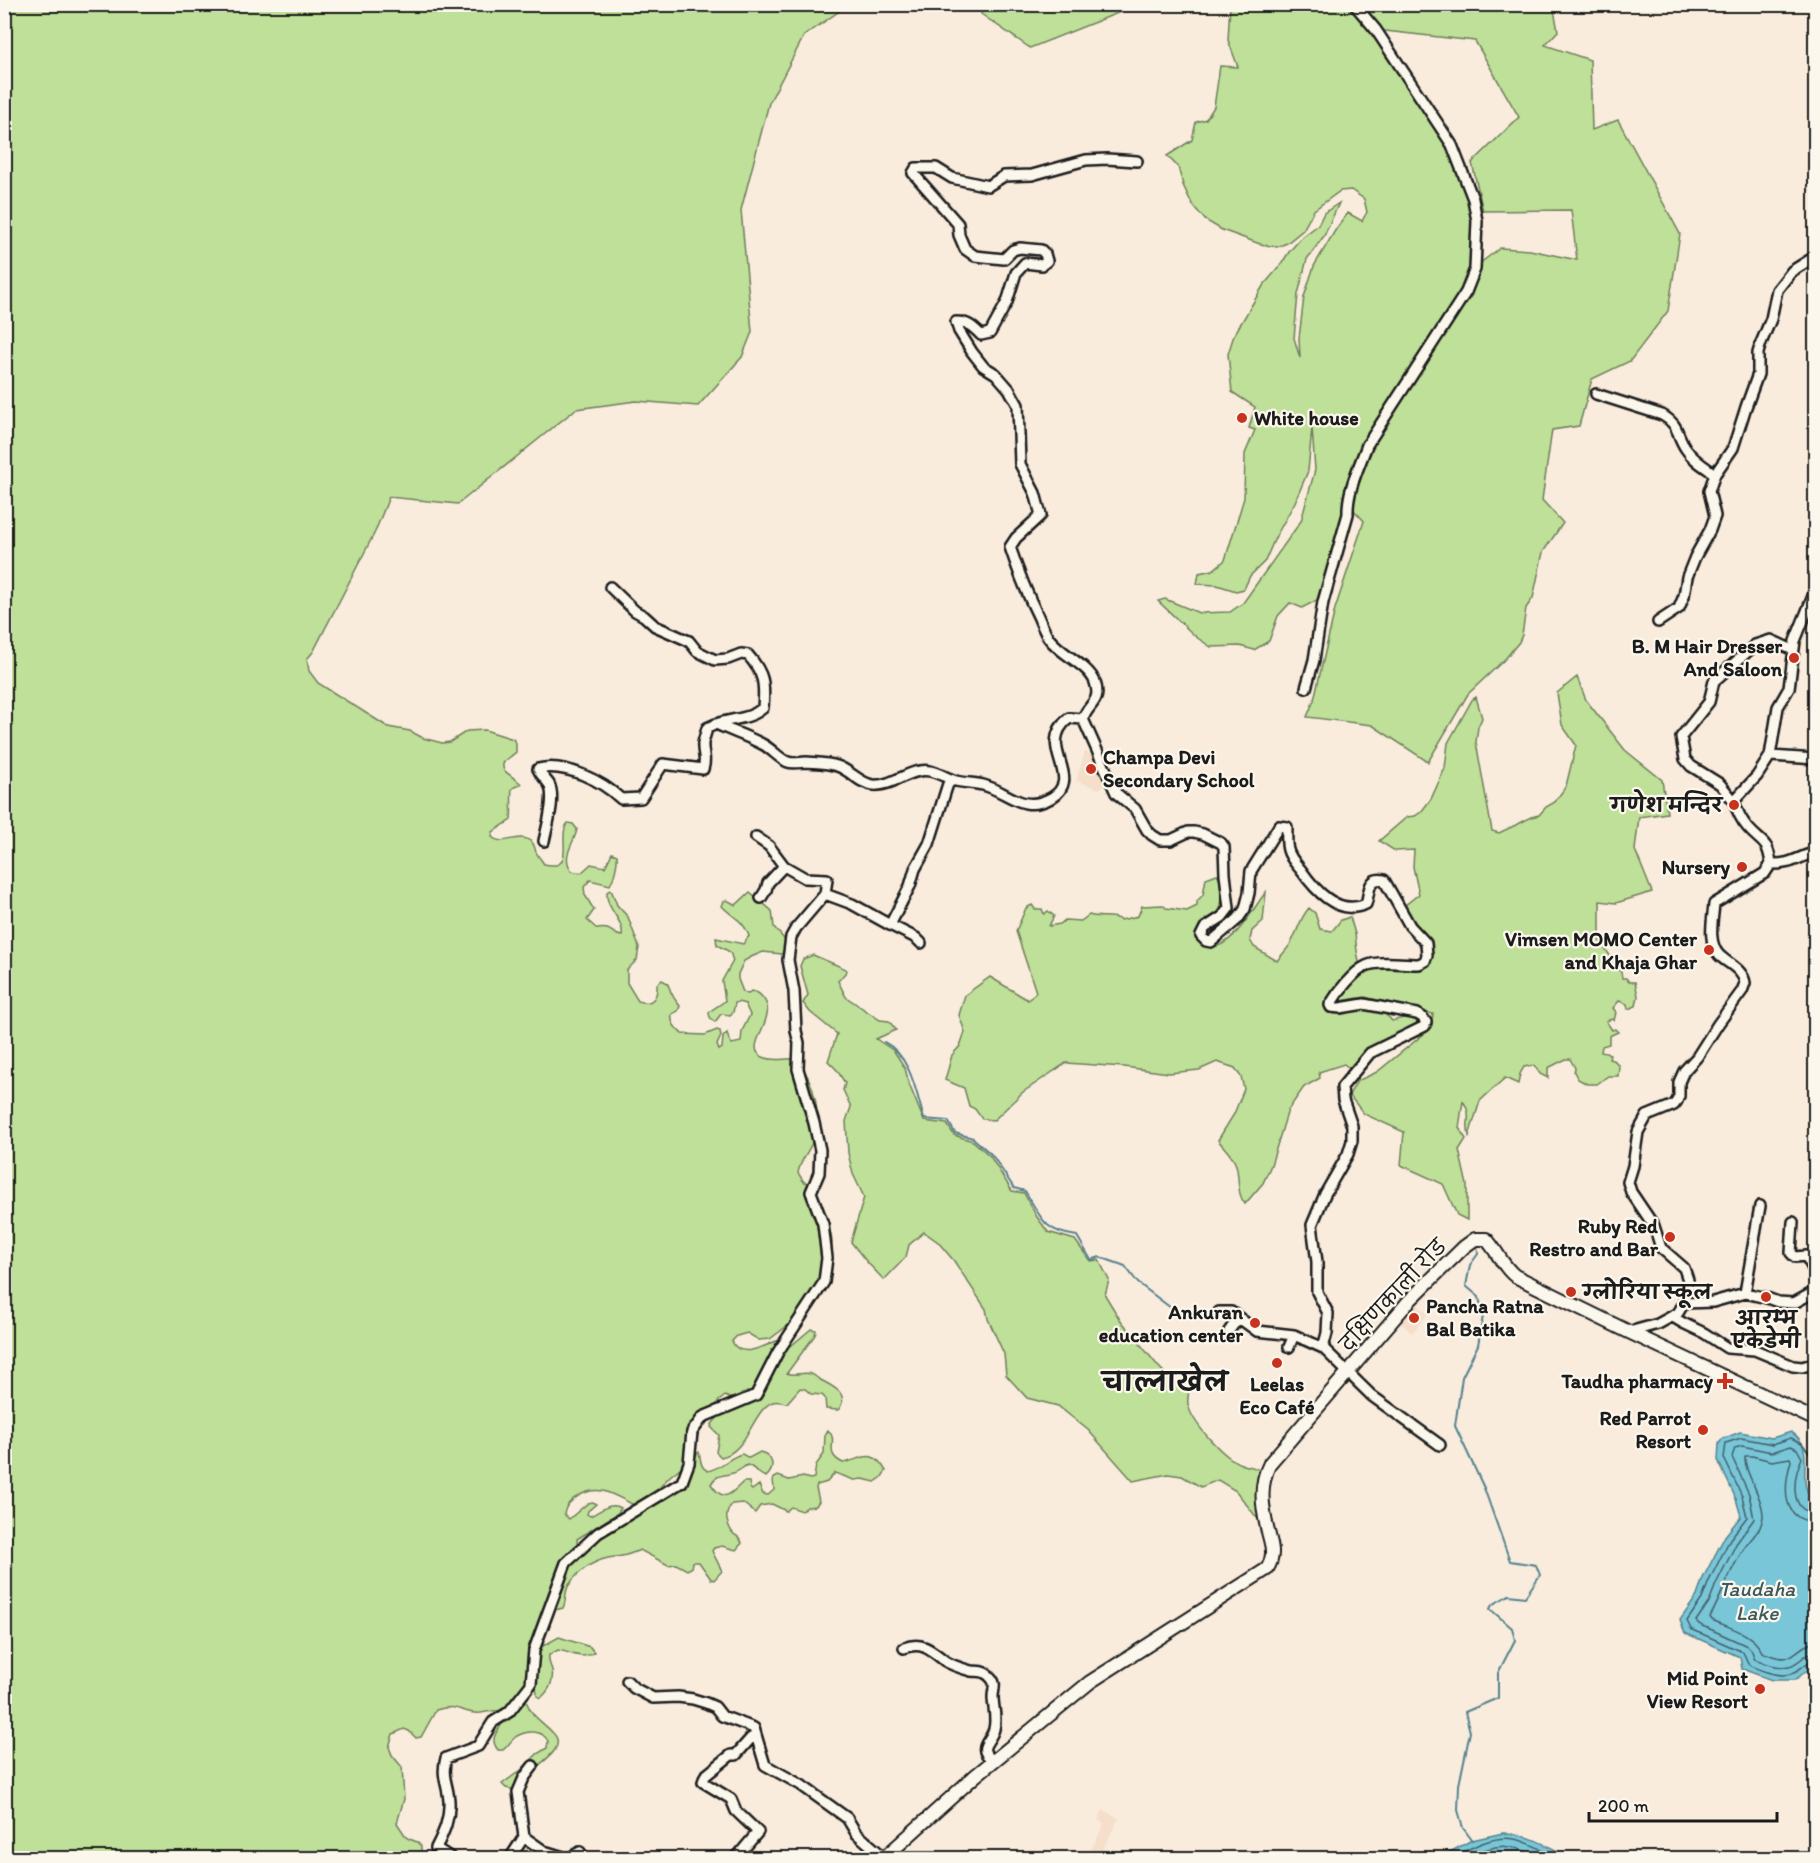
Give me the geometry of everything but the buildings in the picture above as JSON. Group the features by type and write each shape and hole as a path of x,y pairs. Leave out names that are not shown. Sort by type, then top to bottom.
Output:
{"main road":[{"name":"दक्षिणकाली रोड","path":"884,1858 993,1760 1098,1676 1268,1569 1273,1547 1262,1501 1263,1480 1270,1463 1323,1404 1347,1372 1409,1301 1475,1239 1486,1239 1507,1269 1515,1276 1815,1420"}],"street":[{"path":"1306,688 1314,660 1323,602 1348,514 1347,504 1361,462 1373,436 1466,292 1475,269 1478,221 1473,198 1452,145 1376,30 1354,4"},
{"path":"1137,161 1086,160 1032,175 1004,176 988,186 952,178 936,168 916,168 913,173 958,224 959,235 965,249 975,256 1004,259 1013,250 1020,248 1041,250 1045,254 1047,261 1042,265 1025,263 1016,273 1007,302 990,333 981,335 964,322 956,322 972,352 983,366 996,374 1009,389 1018,405 1020,464 1035,494 1041,515 1016,538 1010,547 1019,576 1048,638 1086,670 1094,681 1097,697 1094,704 1085,712 1083,719 1116,794 1135,809 1147,831 1160,840 1171,840 1188,832 1194,832 1203,834 1221,843 1224,847 1229,908 1222,917 1205,928 1201,936 1211,942 1238,919 1249,893 1251,871 1279,826 1287,827 1287,849 1291,858 1321,895 1338,906 1361,906 1366,904 1371,883 1379,879 1384,880 1410,926 1428,948 1425,961 1419,964 1366,966 1353,976 1330,1005 1340,1008 1364,1004 1417,1014 1426,1022 1425,1026 1370,1053 1342,1087 1343,1100 1352,1126 1352,1141 1348,1154 1325,1194 1312,1225 1317,1262 1317,1292 1328,1313 1323,1348"},
{"path":"1658,622 1679,608 1684,596 1687,577 1710,530 1715,516 1709,491 1715,474 1734,448 1758,375 1758,353 1771,319 1777,290 1792,272 1815,256"},
{"path":"1596,394 1671,420 1677,428 1684,448 1715,474"},
{"path":"1734,801 1757,776 1770,756 1778,707 1789,688 1793,650 1815,591 1815,562"},
{"path":"544,841 552,801 549,785 541,777 538,769 546,766 580,773 602,783 621,799 641,798 663,764 703,769 706,760 703,745 708,728 729,719 754,716 763,708 765,687 759,667 748,655 741,654 728,659 715,660 697,651 689,641 655,626 635,611 610,586"},
{"path":"1629,1332 1658,1324 1681,1311 1688,1280 1686,1271 1661,1248 1654,1226 1635,1200 1628,1182 1638,1132 1647,1116 1674,1105 1677,1101 1679,1082 1684,1071 1697,1057 1742,991 1745,983 1742,974 1719,955 1713,943 1714,904 1765,873 1771,864 1767,845 1739,817 1734,801 1720,784 1690,766 1685,759 1681,737 1709,702 1714,681 1744,653 1755,645 1771,640 1793,650"},
{"path":"716,724 763,745 788,762 822,763 839,767 873,785 920,771 930,771 953,780 983,785 1018,802 1031,804 1050,798 1063,784 1064,771 1055,745 1058,732 1069,718 1083,719"},
{"path":"1770,756 1815,759"},
{"path":"891,925 910,886 915,869 929,844 948,784 953,780"},
{"path":"452,1858 436,1848 448,1823 449,1801 443,1770 446,1758 478,1746 493,1722 509,1712 531,1683 534,1650 566,1563 598,1533 682,1482 689,1463 692,1432 704,1418 756,1395 778,1352 824,1282 826,1258 823,1224 811,1192 819,1173 820,1150 798,1069 799,1043 796,1031 794,991 788,960 791,937 825,894 827,879 805,878 784,866 769,846 756,837"},
{"path":"1771,864 1785,865 1815,852"},
{"path":"761,898 768,883 784,866"},
{"path":"825,894 852,904 916,938 921,943"},
{"path":"1745,1293 1760,1206"},
{"path":"1793,1221 1792,1255 1806,1257 1815,1274"},
{"path":"1684,1303 1713,1302 1745,1293 1778,1302 1794,1303 1815,1291"},
{"path":"1219,1312 1231,1312 1257,1331 1323,1348 1372,1396 1440,1445"},
{"path":"1673,1317 1710,1336 1727,1348 1755,1350 1793,1366 1815,1363"},
{"path":"1229,1331 1239,1320"},
{"path":"904,1647 913,1644 927,1648 947,1662 971,1671 981,1670 991,1678 994,1683 994,1731 986,1742 985,1748 987,1755 993,1760"},
{"path":"627,1681 634,1688 653,1698 666,1696 693,1699 715,1707 722,1716 754,1728 765,1765 801,1785 847,1818 856,1833 884,1858"},
{"path":"736,1858 758,1832 736,1811 730,1799 703,1782 705,1776 731,1755 736,1755 751,1738 756,1736"},
{"path":"510,1858 524,1837 518,1792 533,1766"},
{"path":"524,1837 544,1851 568,1858 580,1852 584,1858"}],"shaded area":[{"name":"Champa Devi Secondary School","path":"1085,751 1097,758 1108,783 1099,789 1076,781"},
{"name":"Pancha Ratna Bal Batika","path":"1417,1304 1428,1314 1412,1333 1399,1322"},
{"path":"1103,1810 1119,1818 1099,1857 1090,1852 1104,1824 1098,1820"}],"green space":[{"path":"982,4 1138,5 1030,48 981,14"},
{"path":"5,5 848,5 804,36 769,103 741,210 752,332 742,357 698,406 636,401 576,409 458,504 389,497 375,532 313,652 307,659 309,671 318,683 388,727 410,731 423,738 442,743 450,742 467,731 485,730 513,739 516,752 504,762 503,769 521,784 512,789 511,820 493,832 492,837 501,841 520,838 529,840 544,864 554,865 560,863 563,858 565,829 568,823 573,824 577,829 567,860 572,871 581,873 591,864 605,867 612,853 617,855 610,885 590,880 584,887 585,895 594,910 587,920 597,929 606,929 622,936 621,925 607,898 607,892 610,890 617,905 628,917 639,947 637,960 627,970 627,983 638,1001 647,1002 655,996 657,984 662,980 666,982 680,1006 678,1011 672,1014 672,1020 682,1034 705,1035 720,1031 721,1036 717,1045 719,1050 722,1048 723,1037 727,1033 732,1044 741,1042 742,1031 750,1015 745,1004 738,1002 735,1003 730,1015 721,1014 715,1022 709,1015 709,1012 725,1001 722,981 733,961 730,952 717,945 716,938 743,944 749,936 741,922 722,906 724,901 727,900 736,905 750,892 772,911 774,927 794,951 791,955 763,952 751,957 744,961 738,979 743,992 758,993 767,1006 765,1023 756,1046 757,1052 771,1059 795,1059 808,1077 812,1088 817,1122 812,1143 798,1173 804,1182 811,1183 831,1234 829,1271 795,1320 770,1339 759,1340 747,1333 737,1336 732,1341 735,1346 746,1350 776,1341 786,1347 811,1329 816,1330 815,1335 787,1373 813,1375 838,1391 843,1399 842,1404 838,1410 826,1409 825,1398 822,1395 811,1394 800,1388 787,1403 775,1401 766,1406 738,1447 721,1457 716,1452 719,1435 711,1427 731,1404 732,1399 725,1396 700,1426 695,1445 685,1464 669,1477 652,1496 634,1505 603,1491 591,1491 573,1499 564,1514 569,1519 588,1503 596,1504 588,1511 587,1514 590,1516 609,1506 621,1508 618,1513 577,1539 577,1542 580,1543 660,1494 686,1472 699,1452 702,1466 708,1471 742,1454 749,1458 760,1452 768,1456 772,1462 771,1470 766,1477 747,1465 737,1472 715,1478 711,1484 720,1494 724,1495 731,1493 743,1482 749,1482 752,1490 759,1485 763,1494 768,1495 774,1490 773,1479 778,1476 789,1480 803,1477 814,1478 816,1465 824,1454 825,1435 828,1430 832,1438 833,1455 837,1459 843,1463 862,1457 872,1457 886,1471 875,1482 863,1479 854,1480 835,1473 827,1482 817,1485 819,1501 816,1506 807,1507 802,1511 791,1507 786,1511 772,1504 760,1506 755,1513 743,1503 732,1504 728,1511 727,1521 732,1532 742,1543 736,1550 722,1546 714,1548 712,1551 722,1571 714,1580 699,1562 692,1562 691,1568 687,1570 676,1564 668,1565 640,1550 624,1556 602,1559 581,1572 567,1588 563,1608 553,1612 539,1648 559,1637 590,1647 594,1652 581,1656 558,1650 549,1655 552,1682 549,1689 541,1698 537,1696 534,1684 526,1701 534,1716 553,1733 557,1744 551,1754 515,1790 506,1788 502,1784 547,1748 548,1741 538,1733 526,1733 515,1738 503,1750 498,1750 494,1738 505,1719 501,1711 475,1713 450,1707 444,1708 436,1710 421,1737 416,1738 404,1729 393,1734 389,1747 392,1755 402,1767 404,1799 397,1823 407,1838 421,1846 421,1858 5,1858"},
{"path":"1230,5 1553,5 1558,31 1545,45 1590,60 1592,130 1618,120 1680,234 1668,311 1630,361 1592,379 1579,426 1552,430 1542,500 1563,523 1543,552 1533,598 1526,608 1522,635 1505,659 1468,694 1428,762 1372,725 1307,717 1314,700 1335,609 1364,521 1352,508 1348,514 1329,600 1317,600 1302,608 1290,603 1278,616 1269,641 1254,650 1240,646 1211,647 1196,637 1158,601 1165,599 1199,613 1230,612 1243,603 1301,521 1315,470 1312,428 1308,471 1265,561 1250,576 1244,589 1236,591 1217,585 1197,584 1199,573 1213,570 1225,560 1244,498 1245,454 1255,430 1249,428 1255,407 1232,392 1228,354 1234,335 1263,286 1289,252 1301,238 1318,225 1324,213 1339,203 1324,236 1307,259 1298,294 1294,338 1300,358 1299,338 1304,297 1314,266 1348,213 1362,221 1367,212 1364,199 1351,190 1340,191 1314,210 1303,230 1287,243 1277,247 1260,244 1222,230 1205,220 1192,204 1178,167 1167,156 1192,140 1196,122 1206,119 1214,107 1220,66 1238,67 1228,40","holes":["1376,30 1475,41 1519,117 1472,163 1483,211 1571,210 1577,260 1530,250 1500,248 1479,264 1473,272 1471,247 1473,215 1447,142"]},
{"path":"1577,677 1586,700 1625,750 1662,780 1667,813 1639,817 1635,850 1652,892 1616,903 1600,901 1600,941 1621,972 1622,978 1635,982 1638,996 1636,1006 1628,1009 1627,1004 1619,1001 1613,1008 1616,1012 1614,1021 1612,1019 1606,1021 1612,1030 1615,1029 1618,1032 1609,1036 1609,1044 1602,1046 1601,1052 1610,1054 1609,1059 1615,1061 1619,1066 1618,1076 1608,1076 1597,1084 1587,1084 1578,1079 1570,1059 1548,1068 1548,1078 1540,1074 1534,1065 1524,1067 1518,1084 1505,1078 1480,1101 1469,1136 1468,1110 1463,1101 1459,1128 1466,1139 1459,1150 1467,1185 1467,1220 1457,1215 1443,1184 1401,1165 1404,1132 1364,1114 1349,1095 1357,1081 1377,1072 1431,1028 1433,1014 1365,997 1340,1001 1338,998 1356,978 1370,968 1402,970 1426,964 1422,933 1404,906 1419,894 1413,867 1414,850 1395,851 1379,841 1407,817 1421,812 1431,799 1445,768 1448,743 1472,700 1476,697 1482,718 1476,742 1492,831 1499,833 1539,815 1555,802 1566,786 1576,745 1562,725 1557,693"},
{"path":"1217,874 1222,883 1222,901 1217,919 1203,941 1206,947 1215,947 1233,936 1266,892 1263,921 1252,931 1250,940 1254,947 1277,961 1291,944 1309,908 1315,913 1320,929 1332,931 1341,920 1350,917 1360,967 1328,1003 1326,1009 1331,1013 1355,1008 1372,1009 1387,1015 1392,1021 1407,1017 1417,1022 1417,1026 1384,1044 1380,1041 1350,1069 1344,1064 1319,1072 1320,1078 1304,1087 1288,1110 1263,1183 1245,1204 1240,1195 1235,1162 1218,1140 1234,1114 1244,1089 1241,1077 1235,1068 1217,1062 1199,1070 1169,1073 1066,1063 1023,1092 994,1120 982,1119 975,1109 969,1106 964,1088 945,1080 952,1055 960,1046 965,1032 959,1015 965,995 990,977 1028,1000 1036,992 1016,931 1026,908 1032,905 1035,909 1042,909 1044,914 1048,911 1054,916 1049,926 1060,924 1065,920 1081,921 1089,915 1121,920 1138,916 1142,906 1163,905 1166,908 1187,911 1197,906 1197,901 1203,895 1206,878"},
{"path":"813,955 846,969 847,971 838,981 846,997 880,1020 889,1021 896,1030 876,1039 894,1051 905,1068 924,1121 947,1124 954,1135 973,1141 990,1156 1012,1191 1024,1193 1048,1232 1075,1240 1090,1261 1099,1260 1109,1280 1105,1295 1119,1318 1158,1366 1174,1383 1189,1389 1188,1404 1195,1420 1226,1455 1241,1464 1259,1470 1257,1518 1236,1491 1218,1480 1201,1487 1182,1476 1168,1474 1133,1481 1088,1430 1058,1406 1027,1398 1006,1375 1004,1354 988,1319 986,1309 954,1261 938,1242 924,1232 909,1245 906,1257 884,1280 851,1242 864,1197 853,1174 848,1153 846,1121 851,1107 843,1090 845,1083 828,1061 837,1034 810,1012 803,1003 808,995 800,966 803,959"}],"water":[{"name":"Taudaha Lake","path":"1740,1432 1772,1438 1791,1432 1799,1439 1804,1448 1806,1486 1809,1494 1816,1501 1815,1664 1795,1680 1772,1680 1742,1669 1740,1657 1685,1633 1680,1620 1697,1596 1703,1578 1725,1536 1741,1516 1736,1499 1718,1460 1719,1444 1722,1439"},
{"path":"1503,1833 1530,1838 1571,1858 1439,1858 1472,1840"}],"waterway":[{"path":"884,1042 901,1056 906,1065 915,1086 924,1119 948,1121 955,1133 973,1138 992,1155 1014,1188 1025,1191 1044,1222 1057,1231 1077,1236 1091,1260 1100,1257 1125,1266 1138,1283 1175,1311 1182,1313"},
{"path":"1472,1840 1463,1828 1458,1810 1459,1785 1470,1732 1465,1712 1498,1698 1498,1673 1515,1640 1512,1628 1490,1609 1492,1605 1509,1595 1525,1597 1540,1575 1536,1565 1510,1561 1484,1488 1455,1426 1462,1377 1478,1345 1483,1316 1479,1297 1466,1286 1470,1265 1478,1254 1477,1243"},
{"path":"1190,1313 1217,1313"}],"place":[{"name":"White house","path":"1242,418"},
{"name":"B. M Hair Dresser And Saloon","path":"1794,658"},
{"name":"Champa Devi Secondary School","path":"1091,769"},
{"name":"गणेश मन्दिर","path":"1734,805"},
{"name":"Nursery","path":"1742,867"},
{"name":"Vimsen MOMO Center and Khaja Ghar","path":"1709,950"},
{"name":"Ruby Red Restro and Bar","path":"1670,1237"},
{"name":"ग्लोरिया स्कूल","path":"1571,1292"},
{"name":"आरम्भ एकेडेमी","path":"1766,1297"},
{"name":"Pancha Ratna Bal Batika","path":"1414,1318"},
{"name":"Ankuran education center","path":"1255,1323"},
{"name":"Leelas Eco Café","path":"1277,1363"},
{"name":"Taudha pharmacy","path":"1725,1381"},
{"name":"Red Parrot Resort","path":"1703,1430"},
{"name":"Mid Point View Resort","path":"1760,1689"}],"district":[{"name":"चाल्नाखेल","path":"1165,1382"}]}
